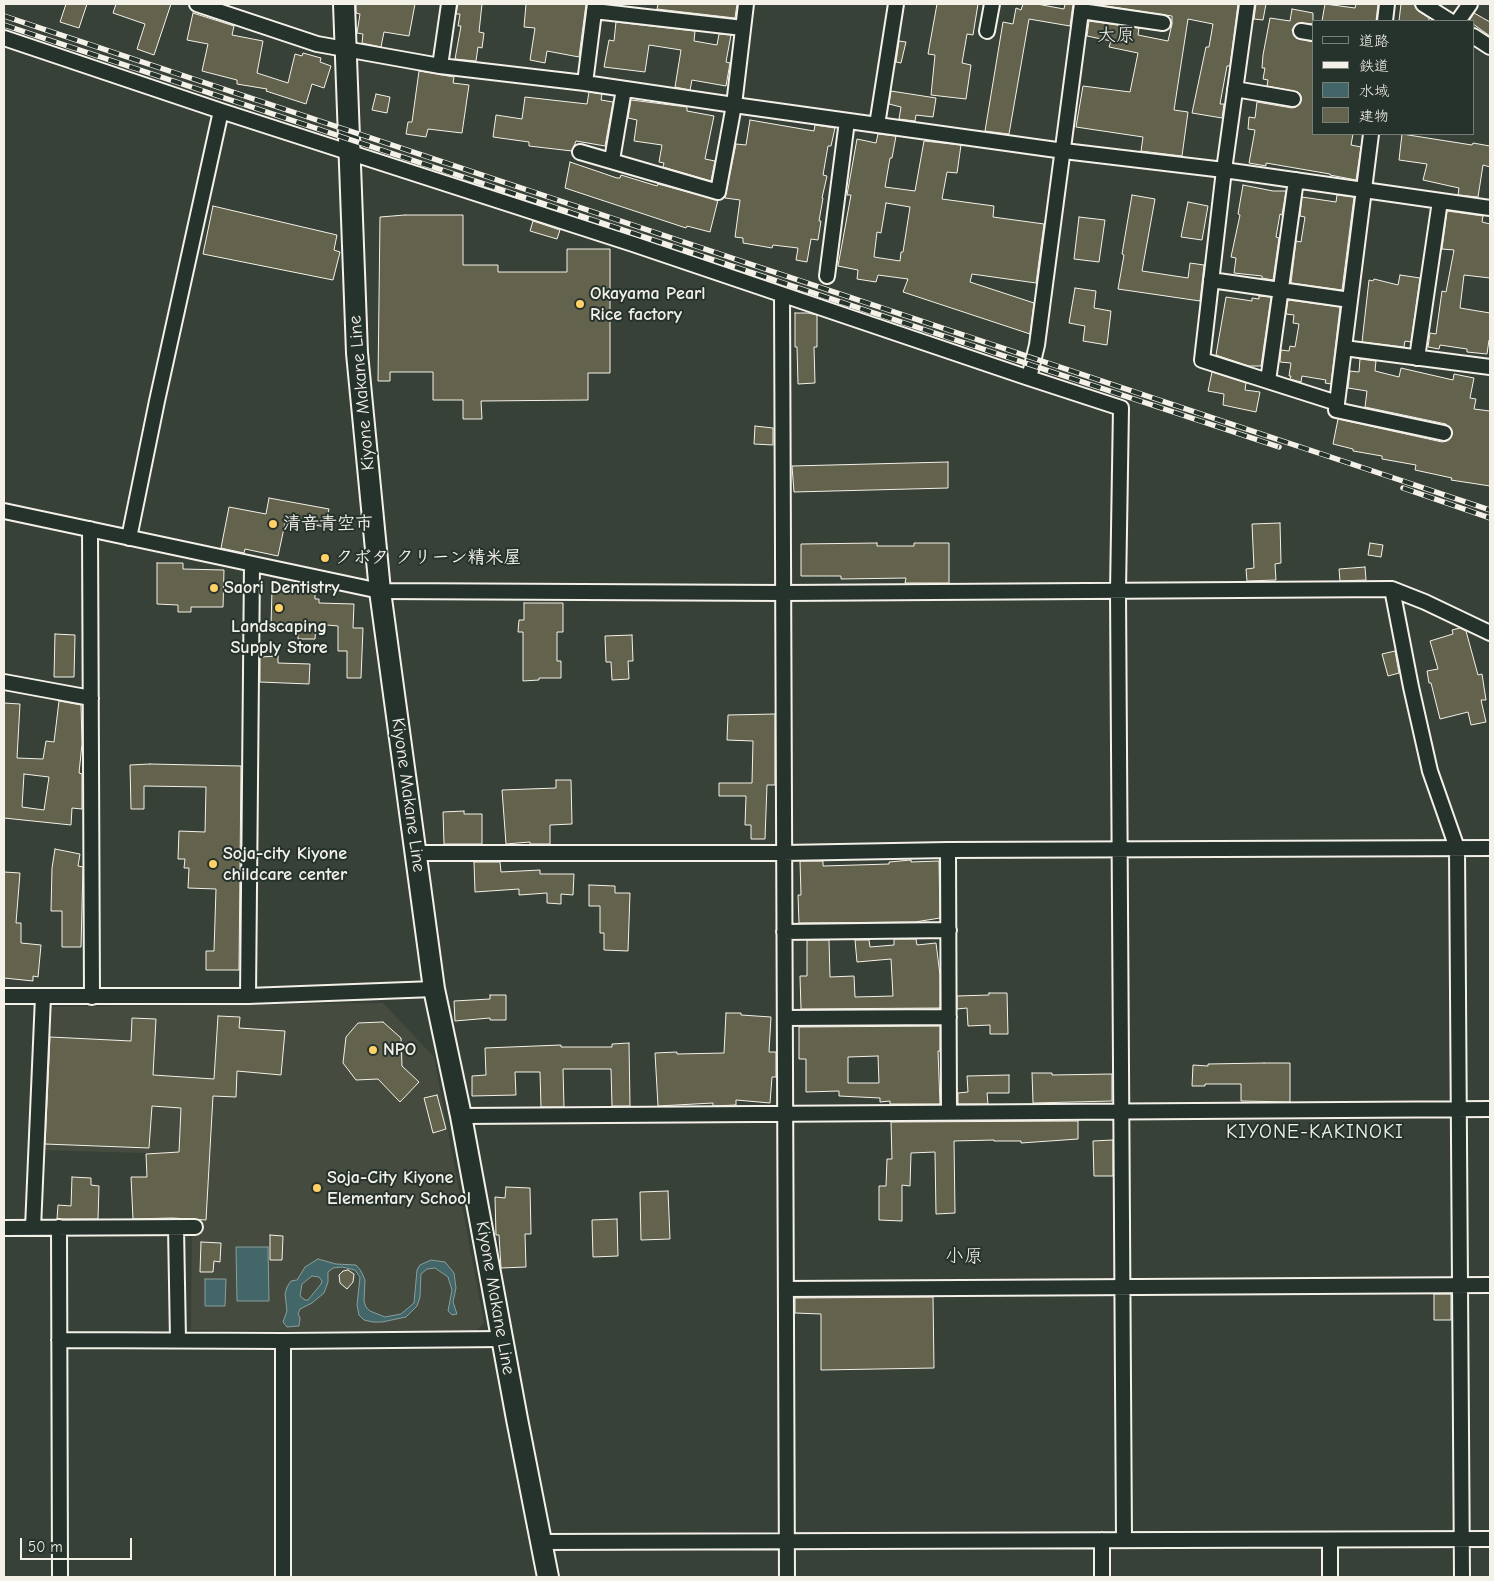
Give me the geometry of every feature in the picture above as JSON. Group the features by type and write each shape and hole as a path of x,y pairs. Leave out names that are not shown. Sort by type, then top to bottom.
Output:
{"main road":[{"name":"Kiyone Makane Line","path":"344,4 357,353 380,591 434,989 461,1116 548,1577"}],"street":[{"path":"199,4 317,44 440,66 624,88 847,121 1064,151 1224,170 1490,208"},
{"path":"440,66 449,4"},
{"path":"580,152 718,192 734,105 746,4"},
{"path":"877,124 896,4"},
{"path":"987,31 992,4"},
{"path":"1247,4 1224,170 1202,360 1336,403"},
{"path":"1385,20 1387,4"},
{"path":"1422,4 1457,20 1470,4"},
{"path":"585,83 594,7 743,28"},
{"path":"1029,378 1037,345 1082,8 1163,23"},
{"path":"1474,37 1490,47"},
{"path":"4,38 1121,408 1118,591 1124,1540"},
{"path":"612,160 624,88"},
{"path":"1235,89 1293,99"},
{"path":"129,538 221,110"},
{"path":"827,276 847,121"},
{"path":"1371,135 1336,410 1444,433"},
{"path":"1268,381 1296,180"},
{"path":"1417,358 1440,201"},
{"path":"1211,280 1350,300"},
{"path":"782,295 787,1577"},
{"path":"1344,348 1490,368"},
{"path":"4,511 380,591 783,593 1392,589 1425,602 1490,633"},
{"path":"90,530 92,997"},
{"path":"248,996 252,564"},
{"path":"1392,589 1430,771 1457,848 1462,1577"},
{"path":"4,682 91,698"},
{"path":"416,853 784,853 948,850 1120,851 1490,848"},
{"path":"948,850 949,1112"},
{"path":"784,932 948,930"},
{"path":"4,996 248,996 434,989"},
{"path":"33,1228 42,997"},
{"path":"785,1018 949,1017"},
{"path":"461,1116 1490,1109"},
{"path":"59,1227 60,1577"},
{"path":"176,1227 178,1340"},
{"path":"4,1228 195,1227"},
{"path":"786,1289 1490,1285"},
{"path":"59,1340 283,1341 503,1339"},
{"path":"283,1341 284,1577"},
{"path":"541,1542 1490,1538"},
{"path":"1102,1540 1102,1577"},
{"path":"1330,1540 1330,1577"}],"shaded area":[{"name":"Soja-City Kiyone Elementary School","path":"383,1003 434,1057 484,1323 474,1332 191,1330 192,1223 174,1222 177,1154 40,1150 47,1013 50,1007"}],"water":[{"path":"236,1247 268,1247 269,1301 237,1301"},
{"path":"318,1259 336,1264 356,1265 365,1280 364,1301 366,1307 370,1311 385,1317 401,1314 414,1303 417,1270 420,1265 431,1260 445,1262 454,1273 456,1288 453,1302 457,1314 452,1315 448,1311 452,1290 448,1277 435,1268 427,1269 421,1274 420,1297 417,1306 406,1317 382,1322 364,1320 359,1315 357,1305 360,1277 355,1270 342,1267 333,1268 328,1272 328,1282 324,1293 312,1303 300,1309 298,1314 300,1318 299,1326 287,1327 283,1322 287,1311 285,1294 287,1287 291,1281 297,1280 305,1267","holes":["312,1276 319,1277 322,1281 321,1284 308,1300 305,1300 300,1296 302,1284"]},
{"path":"205,1279 226,1279 225,1306 205,1306"}],"building":[{"path":"66,4 87,4 79,28 60,22"},
{"path":"116,4 171,4 154,55 137,49 145,24 113,13"},
{"path":"356,4 415,4 409,36 384,32 381,47 362,43 363,34 357,33 360,14 356,13"},
{"path":"458,4 482,4 479,32 484,33 482,48 478,47 476,61 455,59 461,26 458,26 460,14 456,14"},
{"path":"526,4 586,4 579,57 547,51 545,63 530,60 535,28 524,27"},
{"path":"658,4 737,4 735,18 657,9"},
{"path":"937,4 978,4 973,35 967,34 962,63 971,65 966,99 931,95 935,55 928,54"},
{"path":"1023,4 1037,4 1064,9 1065,4 1073,4 1070,26 1029,19 1009,134 985,131 1003,22 1013,24 1016,8 1021,10"},
{"path":"1092,4 1238,4 1230,66 1227,66 1220,104 1224,104 1222,118 1192,113 1206,47 1209,47 1213,24 1188,19 1174,110 1188,112 1182,156 1141,151 1143,137 1076,127 1083,86 1130,92 1138,53 1109,47 1111,41 1087,36 1089,21 1139,28 1138,35 1168,41 1172,24 1172,16"},
{"path":"1256,4 1266,4 1263,20 1254,19"},
{"path":"1325,4 1355,8 1356,4 1378,4 1376,20 1322,20"},
{"path":"1401,4 1414,4 1418,11 1429,18 1429,20 1399,20"},
{"path":"1292,9 1313,13 1312,24 1298,23 1292,30 1296,38 1312,42 1312,135 1353,135 1351,145 1361,147 1356,180 1266,163 1266,166 1249,163 1255,130 1248,129 1249,117 1255,118 1257,102 1292,108 1296,107 1301,101 1301,96 1298,92 1267,86 1268,80 1263,79 1265,68 1262,68 1263,55 1270,18 1290,21"},
{"path":"193,13 234,26 232,35 263,41 257,73 288,83 295,54 302,56 303,53 321,58 320,62 331,66 324,88 312,84 306,104 266,91 267,89 237,84 237,80 202,71 208,44 187,40"},
{"path":"1474,13 1490,22 1490,36 1474,25 1474,20 1470,20"},
{"path":"616,22 695,31 694,41 717,45 719,34 731,35 726,62 730,63 726,86 692,80 690,90 675,87 681,50 649,45 645,72 604,67 609,40 614,41"},
{"path":"899,41 906,42 901,63 896,62"},
{"path":"419,71 454,77 453,83 469,85 462,133 428,129 426,137 406,134 408,122 412,122"},
{"path":"891,91 936,98 933,117 916,115 915,121 899,119 901,107 889,104"},
{"path":"589,92 602,94 601,100 613,102 605,146 576,141 572,151 529,146 529,142 493,137 496,115 522,119 525,97 587,104"},
{"path":"376,94 390,97 387,113 372,110"},
{"path":"631,100 687,107 687,111 714,116 705,159 715,161 711,181 663,167 664,163 659,162 662,145 634,141 637,120 628,118"},
{"path":"750,120 814,131 815,125 835,128 831,146 828,146 823,175 827,176 822,198 818,240 811,239 807,262 796,260 798,248 773,245 772,248 743,243 743,238 735,237 740,200 725,198 736,144 746,145"},
{"path":"878,134 896,136 885,187 915,191 924,141 961,145 957,173 947,172 942,199 994,206 993,217 1044,224 1036,283 972,274 970,282 1034,303 1030,334 903,292 908,279 878,275 876,282 857,279 858,270 838,266 851,195 847,195 857,139 876,143","holes":["886,203 910,207 900,261 874,257 877,232 881,233"]},
{"path":"1402,135 1490,146 1490,167 1483,165 1478,197 1458,195 1459,188 1423,180 1427,164 1399,160"},
{"path":"570,162 617,178 620,178 621,175 657,186 658,184 718,200 710,232 687,226 686,228 565,188"},
{"path":"1243,185 1273,191 1286,191 1276,237 1279,238 1273,280 1262,278 1262,276 1234,273 1236,258 1231,257 1240,215 1238,214"},
{"path":"1132,195 1155,199 1142,271 1188,278 1190,263 1204,265 1200,301 1118,289"},
{"path":"1337,195 1354,197 1342,290 1291,283 1296,241 1301,242 1305,217 1300,216 1302,197 1336,202"},
{"path":"1188,202 1208,206 1202,240 1181,237"},
{"path":"213,206 337,235 334,250 340,252 333,280 203,254"},
{"path":"1447,211 1483,216 1482,222 1490,224 1490,278 1464,275 1460,308 1490,313 1490,340 1487,354 1467,352 1467,349 1440,345 1439,349 1428,347 1430,333 1436,334 1442,291 1446,292 1454,250 1442,249"},
{"path":"463,215 463,265 498,265 498,272 567,272 567,249 610,249 610,373 588,373 588,400 481,401 482,419 463,419 463,400 433,400 433,372 390,372 390,381 378,381 380,217"},
{"path":"1079,217 1105,220 1099,262 1074,259"},
{"path":"533,221 560,230 557,239 530,231"},
{"path":"1400,275 1420,278 1411,342 1405,341 1404,347 1362,342 1369,280 1373,281 1374,279 1398,285"},
{"path":"1075,288 1096,291 1094,308 1111,311 1107,345 1083,341 1085,326 1069,323"},
{"path":"1259,296 1271,297 1261,366 1249,366 1216,355 1226,297 1252,301 1252,298 1259,299"},
{"path":"1288,300 1340,307 1331,384 1325,383 1326,380 1302,376 1301,382 1290,379 1291,363 1280,362 1281,350 1289,351 1290,346 1295,347 1299,324 1293,323 1294,315 1286,314"},
{"path":"795,313 817,315 817,347 814,347 815,383 798,384"},
{"path":"1360,359 1376,361 1375,371 1399,377 1401,368 1453,380 1454,374 1474,378 1470,398 1476,399 1474,409 1490,411 1490,486 1451,480 1452,478 1415,470 1416,465 1382,459 1382,456 1353,451 1353,449 1333,444 1338,419 1442,442 1447,441 1452,435 1452,430 1446,424 1365,407 1367,391 1348,388 1350,371 1359,372"},
{"path":"1212,372 1246,383 1245,390 1260,392 1256,412 1223,405 1224,394 1208,391"},
{"path":"755,426 773,428 773,445 754,444"},
{"path":"948,462 948,488 794,492 792,466"},
{"path":"269,498 329,509 325,527 286,519 278,556 245,549 244,553 221,548 229,507 266,514"},
{"path":"1280,523 1281,563 1275,564 1276,580 1247,581 1246,569 1254,568 1252,524"},
{"path":"877,543 877,546 914,546 914,543 949,543 949,583 905,583 906,578 841,579 841,576 801,576 801,544"},
{"path":"1370,543 1383,545 1381,557 1368,555"},
{"path":"157,563 183,563 183,569 224,570 223,607 191,607 191,612 178,612 178,605 157,604"},
{"path":"1365,567 1366,580 1340,581 1339,569"},
{"path":"291,586 315,586 315,599 319,599 319,603 354,604 353,628 363,628 361,678 347,678 347,651 338,651 338,626 316,624 315,639 298,639 298,627 271,626 272,589 291,590"},
{"path":"524,603 563,603 563,632 557,632 557,661 561,661 561,678 539,678 539,680 523,681 523,632 518,632 519,620 524,620"},
{"path":"1460,628 1466,631 1478,675 1482,674 1486,700 1481,700 1486,722 1471,725 1468,712 1440,719 1427,671 1438,669 1430,641 1453,634 1452,630"},
{"path":"55,634 75,635 74,677 54,677"},
{"path":"632,635 633,661 628,661 629,679 612,680 611,662 606,662 605,636"},
{"path":"1395,651 1399,673 1388,676 1382,654"},
{"path":"278,656 278,663 310,664 309,684 260,682 260,657"},
{"path":"59,701 81,705 82,744 79,773 82,774 82,809 72,808 71,825 4,818 4,703 20,704 17,758 43,759 46,741 54,742","holes":["24,774 49,777 44,810 22,807"]},
{"path":"775,714 775,785 767,785 765,839 751,839 751,825 745,825 746,796 719,796 719,783 752,783 753,741 727,740 728,715"},
{"name":"Soja-city Kiyone childcare center","path":"130,765 241,766 239,970 206,970 206,951 214,951 216,889 188,888 189,868 184,868 185,859 178,859 179,831 205,832 206,787 144,786 144,809 131,809"},
{"path":"556,780 571,780 572,824 550,825 550,844 530,844 530,842 506,844 502,790 556,788"},
{"path":"464,811 464,814 482,814 482,844 444,844 443,812"},
{"path":"55,849 80,854 78,866 83,867 81,947 62,947 62,911 51,911 52,868"},
{"path":"911,860 911,862 939,861 940,918 915,922 799,923 798,895 801,895 800,861 823,861 823,866 889,864 889,862"},
{"path":"474,862 500,862 501,872 540,870 540,874 574,874 573,895 561,894 561,904 547,903 547,893 519,895 519,889 475,892"},
{"path":"4,872 20,873 16,923 21,923 21,943 41,945 38,977 33,976 33,981 4,978"},
{"path":"589,885 615,886 615,893 630,893 628,951 604,950 604,933 600,933 600,906 589,906"},
{"path":"894,939 916,939 917,945 936,943 940,975 940,1008 801,1009 800,976 807,976 807,940 829,940 830,977 854,976 855,997 893,996 891,959 857,962 855,940 869,940 870,947 894,945"},
{"path":"989,993 1007,993 1008,1034 990,1034 990,1025 968,1026 967,1008 957,1009 957,996 989,995"},
{"path":"490,995 506,995 506,1020 490,1020 490,1018 455,1021 454,1001 490,999"},
{"path":"726,1013 771,1017 769,1052 776,1052 776,1077 772,1077 770,1103 736,1100 736,1105 713,1106 713,1103 658,1106 655,1053 724,1053"},
{"path":"218,1016 240,1017 239,1028 285,1031 281,1075 237,1071 236,1097 213,1096 206,1220 172,1218 133,1219 131,1177 147,1177 146,1154 179,1152 181,1108 152,1106 149,1148 45,1144 50,1037 131,1041 132,1018 156,1019 153,1075 214,1079"},
{"name":"NPO","path":"383,1022 401,1038 402,1066 419,1082 400,1102 378,1079 356,1080 343,1063 346,1037 358,1023"},
{"path":"940,1026 940,1051 938,1051 940,1104 890,1104 890,1101 880,1102 880,1098 839,1096 839,1091 806,1092 806,1059 799,1059 799,1027","holes":["878,1056 879,1083 848,1083 848,1057"]},
{"path":"629,1043 630,1106 612,1106 611,1069 563,1069 564,1107 541,1107 540,1072 515,1072 516,1095 472,1096 472,1076 486,1075 485,1048 561,1045 561,1047 612,1047 612,1044"},
{"path":"1290,1063 1290,1102 1241,1101 1241,1084 1192,1086 1193,1065"},
{"path":"1032,1073 1052,1073 1052,1075 1112,1074 1112,1101 1033,1103"},
{"path":"1009,1075 1009,1093 987,1093 988,1104 958,1104 958,1093 968,1092 967,1076"},
{"path":"437,1095 446,1129 433,1133 424,1098"},
{"path":"1078,1121 1078,1139 1021,1143 1021,1141 994,1140 954,1141 955,1213 936,1214 935,1152 911,1153 910,1186 902,1185 902,1221 879,1220 879,1186 886,1186 887,1159 892,1159 891,1122"},
{"path":"1113,1140 1113,1176 1094,1176 1093,1141"},
{"path":"72,1177 91,1178 91,1185 99,1186 98,1219 57,1219 58,1205 71,1206"},
{"path":"506,1187 530,1188 531,1234 525,1234 526,1267 501,1268 499,1235 496,1235 495,1197 505,1198"},
{"path":"668,1191 670,1239 641,1240 640,1192"},
{"path":"617,1219 618,1256 593,1257 592,1220"},
{"path":"270,1235 283,1236 282,1260 270,1260"},
{"path":"201,1242 221,1243 220,1262 214,1261 213,1272 200,1272"},
{"path":"348,1270 354,1274 353,1282 347,1289 340,1283 339,1275 343,1271"},
{"path":"1434,1294 1451,1294 1451,1320 1434,1320"},
{"path":"933,1297 934,1368 821,1370 821,1314 795,1313 795,1298"}],"railway":[{"path":"4,16 1490,510"},
{"path":"4,25 1279,447"},
{"path":"1403,488 1490,518"}],"place":[{"name":"Okayama Pearl Rice factory","path":"580,304"},
{"name":"清音青空市","path":"273,524"},
{"name":"クボタ クリーン精米屋","path":"325,558"},
{"name":"Saori Dentistry","path":"214,588"},
{"name":"Landscaping Supply Store","path":"279,608"},
{"name":"Soja-city Kiyone childcare center","path":"213,864"},
{"name":"NPO","path":"373,1050"},
{"name":"Soja-City Kiyone Elementary School","path":"317,1188"}],"district":[{"name":"大原","path":"1116,36"},
{"name":"KIYONE-KAKINOKI","path":"1315,1132"},
{"name":"小原","path":"964,1257"}]}
